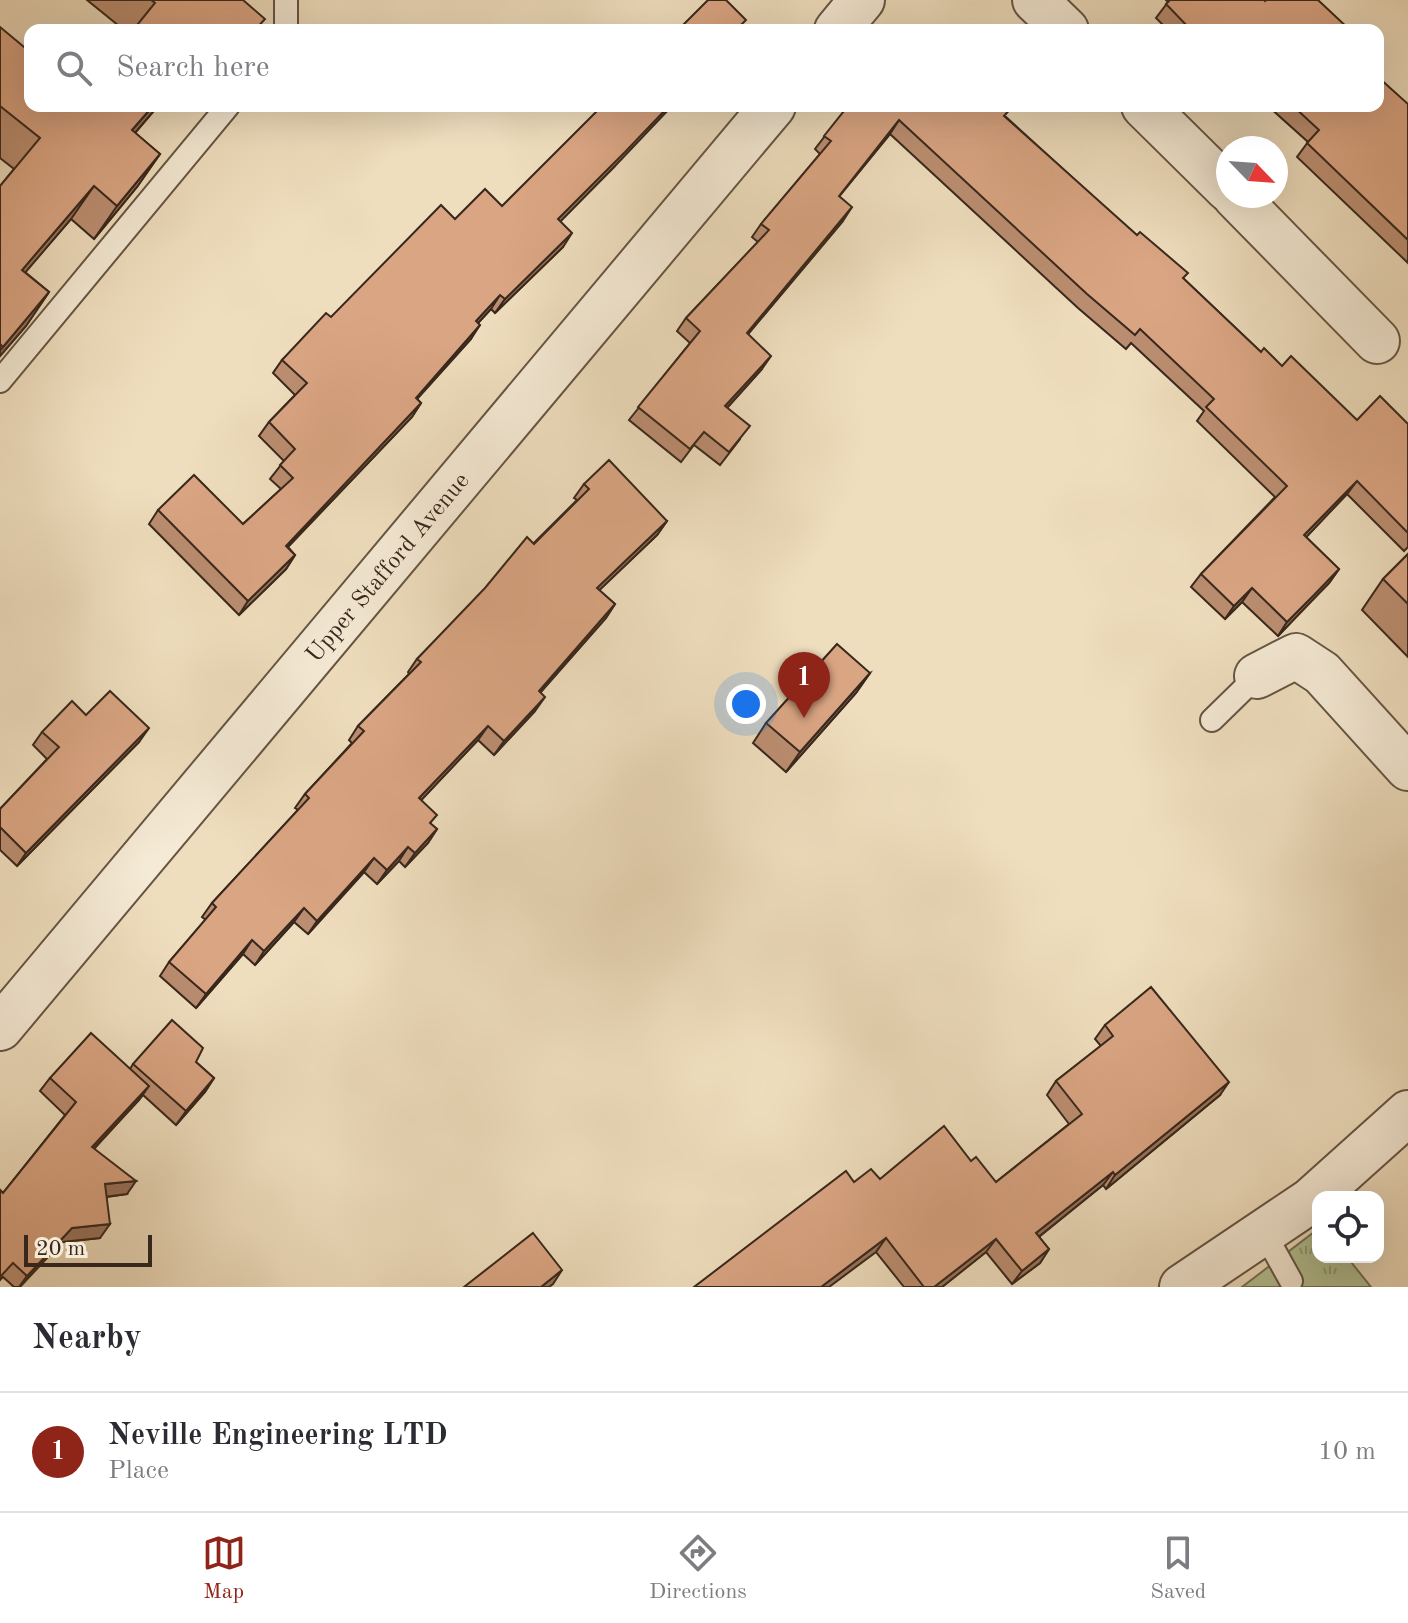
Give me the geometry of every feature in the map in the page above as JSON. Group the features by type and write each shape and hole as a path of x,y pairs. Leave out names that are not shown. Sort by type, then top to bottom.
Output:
{"street":[{"path":"842,24 862,0"},
{"path":"1035,0 1060,24"},
{"name":"Upper Stafford Avenue","path":"0,1028 768,112"},
{"path":"1150,112 1216,177"},
{"path":"1247,208 1377,341"},
{"path":"1257,676 1296,656 1322,673 1408,768"},
{"path":"1182,1287 1310,1201 1408,1113"}],"lane":[{"path":"286,0 286,24"},
{"path":"0,381 223,112"},
{"path":"1212,720 1257,676"},
{"path":"1265,1234 1291,1281"}],"green space":[{"path":"1312,1234 1312,1263 1352,1263 1371,1287 1242,1287"}],"building":[{"path":"151,0 243,0 265,19 260,24 138,24 155,3"},
{"path":"708,0 726,0 746,20 742,24 684,24"},
{"path":"1170,0 1318,0 1344,24 1185,24 1166,4"},
{"path":"0,27 24,47 24,112 148,112 132,130 160,154 117,206 94,186 22,270 49,292 3,347 0,344 0,186 40,138 0,106"},
{"path":"1384,82 1408,104 1408,240 1307,143 1319,130 1300,112 1384,112"},
{"path":"596,112 663,112 558,219 572,233 505,299 500,295 476,321 480,325 416,398 421,403 286,546 295,555 248,601 158,510 194,475 243,524 293,478 280,465 295,449 269,422 307,383 282,360 326,313 331,317 441,205 455,219 485,189 502,206"},
{"path":"843,112 1008,112 1004,116 1137,235 1140,232 1188,273 1183,278 1261,352 1264,348 1282,366 1291,356 1357,420 1380,396 1408,424 1408,533 1357,481 1304,535 1339,569 1313,596 1287,622 1252,588 1234,606 1201,574 1287,486 1206,407 1214,399 1140,329 1135,335 1087,294 899,120 839,196 852,207 747,333 771,356 725,406 750,426 729,452 704,432 690,449 638,407 700,331 686,318 769,230 761,224 831,141 824,136"},
{"path":"609,460 667,521 597,588 615,604 539,691 545,697 504,741 488,726 419,798 437,815 430,823 437,829 415,853 408,847 387,870 374,858 317,921 304,908 264,951 252,940 206,994 169,962 216,907 212,903 309,798 305,794 364,731 358,726 421,662 417,659 485,588 527,537 534,544 589,489 584,484"},
{"path":"1408,554 1408,604 1383,579"},
{"path":"837,644 870,673 800,752 766,723"},
{"path":"110,691 149,728 26,853 0,827 0,809 59,747 42,732 72,701 86,715"},
{"path":"1151,987 1229,1082 1115,1175 1113,1172 1036,1233 1049,1249 1022,1271 996,1239 934,1287 924,1287 886,1238 821,1287 694,1287 846,1171 854,1182 871,1169 880,1179 944,1126 971,1161 976,1157 996,1182 1082,1114 1056,1081 1113,1036 1105,1025"},
{"path":"172,1020 203,1048 196,1062 214,1078 186,1111 133,1064"},
{"path":"91,1033 149,1086 92,1147 136,1181 105,1184 110,1224 72,1228 27,1276 13,1263 0,1277 0,1190 3,1193 76,1102 50,1078"},
{"path":"533,1233 562,1270 541,1287 464,1287"}],"place":[{"name":"Neville Engineering LTD","path":"804,718"}]}
